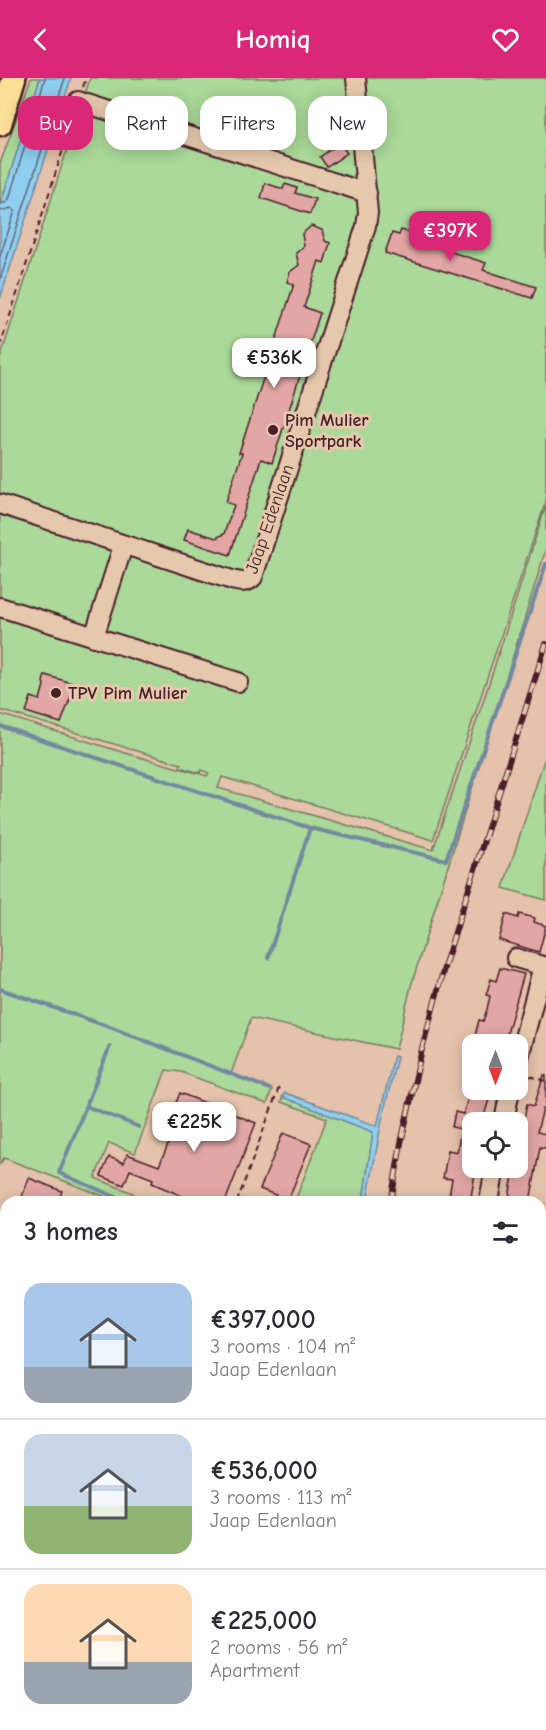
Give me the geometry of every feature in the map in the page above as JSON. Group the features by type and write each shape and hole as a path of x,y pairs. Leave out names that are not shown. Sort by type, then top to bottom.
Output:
{"main road":[{"path":"0,124 14,78"}],"street":[{"name":"Jaap Edenlaan","path":"0,504 232,580 250,581 366,226 367,193 356,78"},
{"path":"93,106 367,193"},
{"path":"94,637 123,546"},
{"path":"0,607 238,682"},
{"path":"516,958 544,966 525,1034"},
{"path":"490,1196 493,1178"}],"path":[{"path":"80,96 86,78"},
{"path":"0,347 62,150"},
{"path":"530,1076 546,1081"},
{"path":"239,1196 280,1085"}],"green space":[{"path":"31,78 40,78 34,96 25,96"},
{"name":"Pim Mulier Sportpark","path":"90,78 546,78 546,501 433,840 222,777 218,788 433,850 546,505 546,549 411,986 396,1049 251,1018 231,1074 272,1090 267,1104 181,1072 166,1070 135,1153 109,1143 95,1178 133,1193 132,1196 103,1196 4,1158 0,1164 0,714 125,753 207,776 209,773 201,770 200,773 180,767 181,764 0,710 0,359 67,150 93,150 93,96 84,96"},
{"path":"18,114 18,148 0,206 0,164"},
{"path":"546,754 546,900 503,888"},
{"path":"283,1097 373,1132 364,1196 297,1196 327,1118 281,1102"}],"water":[{"path":"40,78 71,78 65,96 34,96"},
{"path":"18,148 48,150 0,299 0,206"},
{"path":"394,1056 397,1057 382,1119 368,1196 364,1196 373,1132 282,1097 285,1093 377,1126"}],"building":[{"path":"330,150 345,150 347,153 327,167 320,157"},
{"path":"265,183 283,189 285,184 297,188 295,193 315,199 310,214 261,198"},
{"path":"311,226 322,230 325,241 330,243 324,263 319,261 304,307 320,313 272,463 261,459 230,555 184,540 188,529 216,538 224,534 234,505 226,502 242,453 239,453 294,284 287,282 290,272 299,265 296,253 304,246 302,234"},
{"path":"401,230 444,244 442,249 486,263 483,270 536,287 532,298 385,253 392,233 399,235"},
{"path":"45,675 72,683 74,688 61,723 26,712 31,697 40,700"},
{"path":"506,914 518,918 519,914 535,918 534,922 546,926 539,952 499,940"},
{"path":"500,968 524,974 507,1034 476,1034 479,1020 483,1021 487,1009 490,996 486,995 491,979 496,981"},
{"path":"544,1075 546,1076 546,1110 543,1109 537,1132 546,1134 546,1148 540,1147 531,1196 509,1196 513,1178 528,1178 527,1104 534,1106"},
{"path":"180,1093 256,1123 227,1196 182,1196 152,1183 153,1179 130,1170 124,1185 101,1176 109,1157 124,1163 127,1154 159,1166 172,1135 164,1132"},
{"path":"467,1100 489,1100 485,1112 464,1112"},
{"path":"455,1112 462,1114 462,1178 474,1178 471,1196 449,1196 452,1179 443,1178 448,1150 457,1152 461,1129 452,1127"},
{"path":"283,1133 311,1144 290,1196 278,1196 260,1189"},
{"path":"29,1178 62,1191 60,1196 22,1196"}],"waterway":[{"path":"310,828 446,860 546,564"},
{"path":"0,726 310,828 268,958"},
{"path":"0,989 107,1026 270,1089"},
{"path":"110,1046 86,1106 139,1127"},
{"path":"86,1106 59,1173 114,1196"}],"railway":[{"path":"392,1196 422,1049 445,964 546,644"}],"place":[{"name":"Pim Mulier Sportpark","path":"273,430"},
{"name":"TPV Pim Mulier","path":"56,693"}]}
